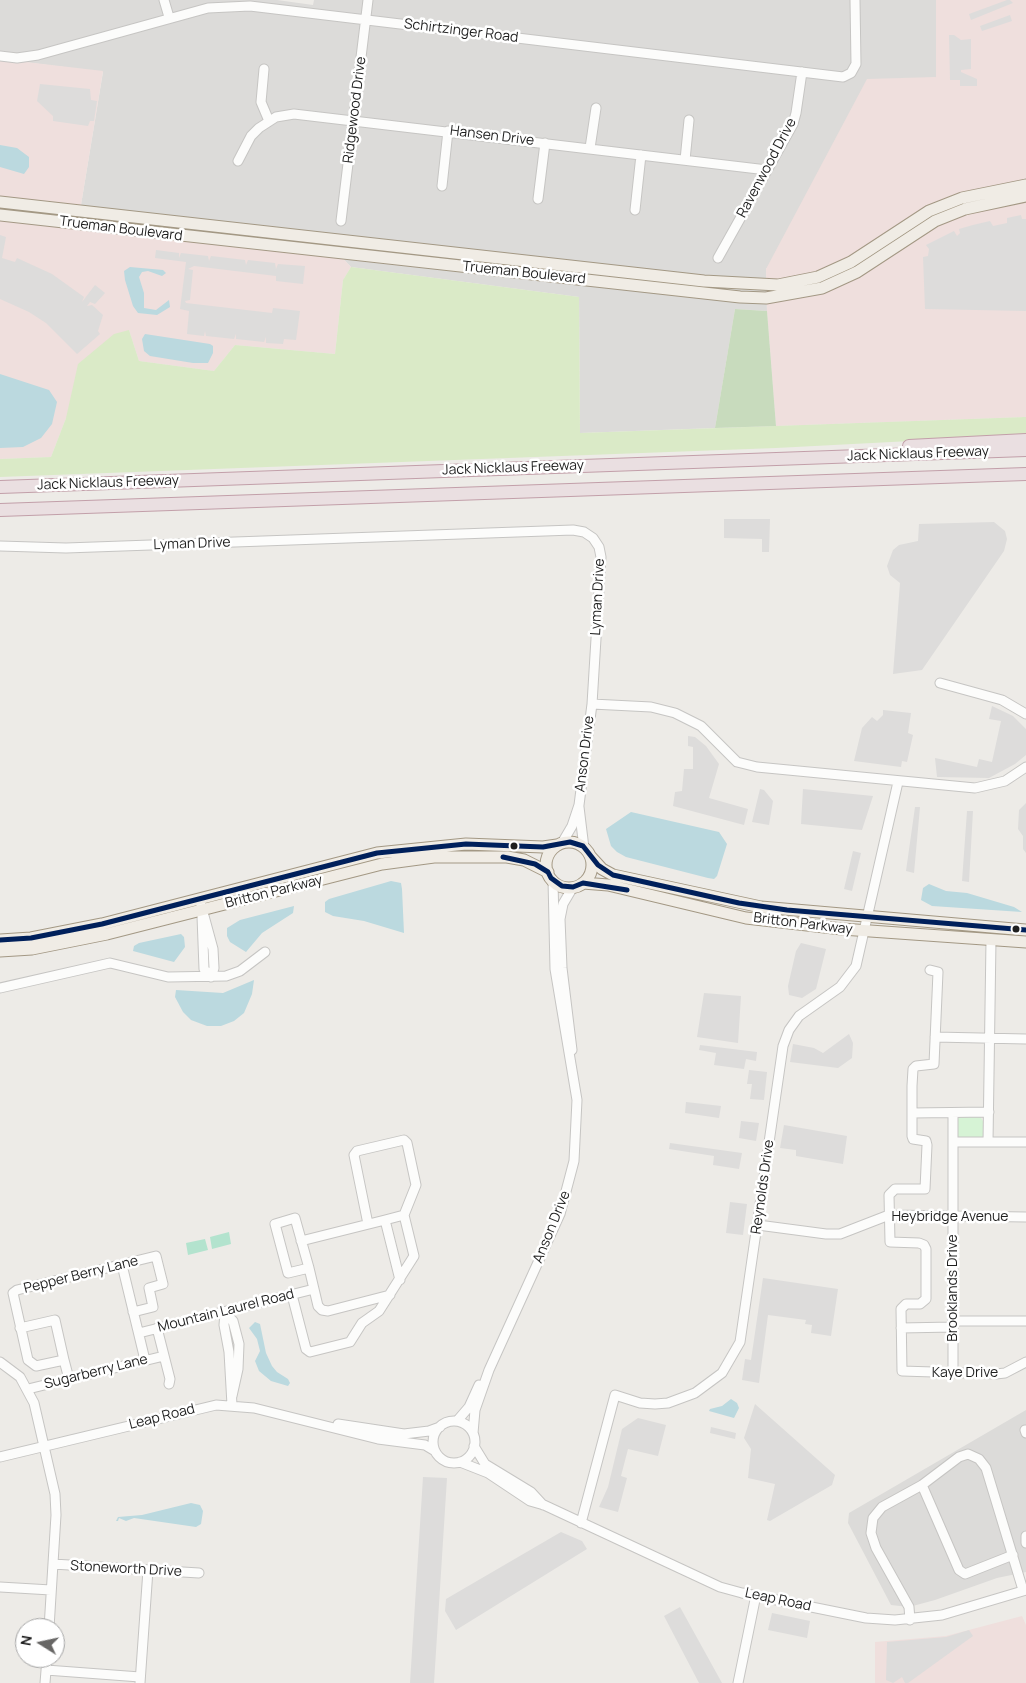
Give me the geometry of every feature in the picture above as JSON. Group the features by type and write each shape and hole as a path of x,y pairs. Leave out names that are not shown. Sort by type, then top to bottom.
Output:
{"highway":[{"path":"809,458 909,446 1026,440"},
{"name":"Jack Nicklaus Freeway","path":"0,486 1026,450"},
{"name":"Jack Nicklaus Freeway","path":"0,510 1026,474"},
{"path":"933,477 1026,480"}],"main road":[{"name":"Trueman Boulevard","path":"0,202 696,280 778,285 818,277 850,262 929,211 962,198 1026,185"},
{"name":"Trueman Boulevard","path":"0,215 766,298 822,288 857,272 935,221 965,209 1026,196"},
{"path":"577,843 588,852 591,871 578,885 562,886 550,876 548,857 560,844 577,843"},
{"name":"Britton Parkway","path":"0,950 32,949 107,934 377,853 458,845 543,847 560,844"},
{"name":"Britton Parkway","path":"588,852 602,869 613,875 761,907 1026,930"},
{"name":"Britton Parkway","path":"0,940 31,938 201,905 382,864 434,857 507,857 524,860 550,876"},
{"name":"Britton Parkway","path":"578,885 608,885 746,918 864,931 1026,942"}],"street":[{"path":"164,0 169,18"},
{"name":"Ridgewood Drive","path":"341,221 368,0"},
{"name":"Schirtzinger Road","path":"0,56 17,58 38,54 208,8 250,6 843,77 854,71 856,64 855,0"},
{"path":"238,161 251,136 268,120 261,102 264,68"},
{"name":"Ravenwood Drive","path":"718,258 794,118 802,72"},
{"path":"590,148 596,108"},
{"name":"Hansen Drive","path":"268,120 294,114 545,142 767,170"},
{"path":"685,160 689,120"},
{"path":"442,186 448,131"},
{"path":"538,198 545,142"},
{"path":"635,210 642,155"},
{"name":"Lyman Drive","path":"0,546 72,548 573,530 584,532 593,538 599,547 601,558 592,704"},
{"path":"940,683 1002,700 1026,714"},
{"path":"592,704 651,708 675,713 701,726 728,755 747,766 975,788 1005,781 1026,767"},
{"name":"Anson Drive","path":"560,844 572,826 579,805 592,704"},
{"name":"Reynolds Drive","path":"582,1523 615,1395 640,1403 668,1402 682,1399 707,1387 718,1378 734,1355 743,1328 785,1038 799,1016 830,995 848,979 856,966 898,782"},
{"name":"Anson Drive","path":"579,805 588,852"},
{"name":"Anson Drive","path":"550,876 555,969 565,1038 574,1075"},
{"name":"Anson Drive","path":"473,1433 475,1410 489,1370 548,1242 567,1192 574,1160 577,1128 572,1037 560,944 563,904 578,885"},
{"path":"201,905 204,969 210,977"},
{"path":"988,1142 990,940"},
{"path":"0,988 110,963 168,977 226,976 240,971 265,952"},
{"path":"930,970 938,972 934,1064 919,1064 913,1070 912,1113 913,1139 926,1141 927,1145 925,1188 891,1191 889,1215 890,1242 919,1243 926,1249 926,1300 920,1304 902,1306 901,1328 1026,1321"},
{"path":"935,1038 1026,1038"},
{"path":"912,1113 989,1112"},
{"name":"Brooklands Drive","path":"953,1113 954,1373"},
{"path":"292,1295 306,1349 310,1352 350,1342 359,1326 375,1316 414,1256 404,1215 416,1185 407,1143 404,1140 358,1151 354,1154 368,1224"},
{"path":"954,1142 1026,1142"},
{"path":"301,1241 404,1215"},
{"name":"Heybridge Avenue","path":"758,1224 826,1234 840,1234 889,1215 1026,1217"},
{"path":"309,1268 288,1273 275,1224 295,1218 309,1268 318,1306 328,1311 390,1295"},
{"path":"385,1220 400,1280"},
{"name":"Pepper Berry Lane","path":"64,1360 36,1366 31,1364 12,1298 17,1290 156,1256 163,1284 148,1288 153,1307 133,1312"},
{"path":"122,1265 145,1360"},
{"name":"Mountain Laurel Road","path":"139,1333 225,1313 314,1289"},
{"path":"225,1313 233,1322 239,1344 238,1369 232,1405"},
{"path":"20,1328 55,1320 69,1379"},
{"path":"157,1328 169,1384"},
{"name":"Kaye Drive","path":"901,1328 902,1371 1005,1373 1026,1362"},
{"name":"Sugarberry Lane","path":"28,1389 164,1356"},
{"path":"0,1362 20,1377 28,1389 37,1414 57,1503 50,1618"},
{"name":"Anson Drive","path":"456,1422 469,1407 484,1375 489,1370"},
{"name":"Leap Road","path":"0,1457 197,1408 232,1405 325,1424 378,1439 424,1445 436,1451"},
{"path":"456,1422 466,1425 473,1433 474,1446 470,1456 460,1462 446,1461 436,1451 434,1438 440,1427 456,1422"},
{"name":"Leap Road","path":"325,1424 404,1434 429,1431 440,1427"},
{"name":"Leap Road","path":"474,1446 485,1464 532,1492 544,1505"},
{"path":"910,1620 909,1607 876,1548 871,1533 873,1518 882,1507 922,1485 959,1457 968,1454 979,1459 986,1468 1024,1590"},
{"name":"Leap Road","path":"460,1462 478,1467 530,1501 544,1505 720,1587 866,1618 910,1620 942,1615 1024,1590"},
{"path":"922,1485 959,1570 965,1574 1013,1555"},
{"path":"1026,1536 1026,1543"},
{"name":"Stoneworth Drive","path":"53,1564 200,1573"},
{"path":"45,1683 46,1670 140,1680 148,1570"},
{"path":"0,1587 51,1590"},
{"path":"738,1683 756,1595"}],"shaded area":[{"path":"0,0 277,0 313,5 314,0 936,0 936,77 766,269 767,311 735,309 715,428 580,433 579,297 351,267 333,248 79,217 103,72 0,59"},
{"path":"936,0 1026,0 1026,417 776,426 767,311 766,269 867,79 936,77"},
{"path":"1007,0 1013,3 971,20 969,14"},
{"path":"1010,15 1012,21 982,31 980,26"},
{"path":"949,35 954,35 961,40 971,39 971,69 961,70 961,72 977,79 977,86 960,86 960,80 950,80"},
{"path":"0,59 103,71 79,217 333,248 351,267 343,280 335,354 235,345 214,371 139,361 129,330 66,418 51,457 0,459"},
{"path":"40,84 90,89 91,100 97,101 94,121 90,121 88,126 53,121 53,116 37,101"},
{"path":"1021,215 1022,219 1026,219 1026,311 925,309 923,257 928,256 929,249 926,245 954,231 957,236 960,233 959,229 990,221 993,226 1007,223 1007,218"},
{"path":"0,235 6,237 2,258 15,262 17,258 52,274 84,297 82,302 95,285 105,293 95,304 90,302 87,306 92,305 103,315 98,331 100,334 77,354 46,323 29,312 0,299"},
{"path":"156,250 179,253 179,258 181,253 208,256 209,261 211,256 245,260 246,265 248,260 275,263 276,269 278,264 305,266 303,284 276,281 276,276 194,266 188,269 193,270 190,300 185,301 186,303 272,313 273,308 300,311 296,340 284,339 283,344 266,343 266,337 264,342 236,339 236,334 234,339 206,336 205,331 204,336 187,334 189,311 180,309 186,262 155,258"},
{"path":"724,519 770,519 769,552 762,552 762,539 724,538"},
{"path":"994,522 1005,531 1007,539 1004,551 922,670 893,674 900,583 890,575 887,566 893,550 899,545 918,541 919,524"},
{"path":"992,706 1013,716 1026,729 1026,755 1015,764 989,778 937,777 935,758 977,767 979,759 992,762 1001,721 989,719"},
{"path":"883,710 911,713 908,733 913,735 907,762 902,761 901,767 854,761 862,728 872,717 877,721 883,715"},
{"path":"688,736 695,737 706,746 719,764 709,798 748,809 744,825 673,806 675,792 682,791 684,769 693,769 693,747 688,746"},
{"path":"760,789 764,790 773,801 769,825 752,822"},
{"path":"803,789 873,796 862,830 801,824"},
{"path":"1026,803 1026,853 1023,849 1023,836 1018,829 1019,810"},
{"path":"915,807 920,807 914,873 906,871"},
{"path":"967,811 973,811 969,882 962,881"},
{"path":"853,851 861,853 852,891 844,889"},
{"path":"801,943 826,949 816,989 802,998 789,995 788,986 796,951"},
{"path":"704,993 741,996 738,1043 697,1037"},
{"path":"849,1034 853,1043 852,1058 838,1068 790,1062 793,1044 814,1048 823,1053"},
{"path":"700,1045 757,1052 756,1061 746,1059 744,1069 714,1065 716,1053 699,1050"},
{"path":"749,1070 767,1072 764,1100 750,1099 752,1084 747,1084"},
{"path":"686,1102 721,1106 719,1118 685,1113"},
{"path":"741,1121 759,1123 756,1141 739,1138"},
{"path":"784,1125 847,1136 843,1164 796,1156 796,1150 780,1148"},
{"path":"670,1143 742,1153 739,1169 713,1165 714,1156 669,1149"},
{"path":"730,1202 747,1204 743,1235 726,1233"},
{"path":"763,1278 838,1289 831,1336 811,1333 812,1325 805,1324 806,1320 768,1315 759,1383 742,1380 745,1359 751,1360"},
{"path":"755,1404 835,1475 832,1485 770,1521 767,1520 775,1484 748,1478 751,1449 744,1438"},
{"path":"1026,1410 1026,1572 997,1578 909,1607 891,1605 848,1523 849,1513"},
{"path":"638,1418 666,1425 658,1456 628,1449 621,1476 627,1478 618,1512 599,1507 608,1487 622,1429"},
{"path":"711,1427 736,1433 735,1439 710,1433"},
{"path":"423,1477 447,1478 434,1683 410,1683"},
{"path":"561,1532 582,1541 587,1549 456,1630 445,1611 446,1599"},
{"path":"680,1607 722,1683 699,1683 664,1616"},
{"path":"772,1613 810,1621 807,1638 768,1630"},
{"path":"1022,1616 1026,1625 1026,1683 875,1683 875,1642 946,1636"},
{"path":"969,1630 973,1636 908,1683 905,1683 902,1677 893,1683 886,1680 887,1642 946,1637"}],"green space":[{"path":"351,267 579,297 580,433 1026,417 1026,435 776,448 0,477 0,459 51,457 66,418 78,364 114,334 129,330 139,361 214,371 235,345 335,354 343,280"},
{"path":"735,309 767,311 776,426 715,428"},
{"path":"960,1116 980,1116 984,1123 984,1135 982,1137 960,1138 957,1135 956,1121"},
{"path":"229,1232 231,1244 212,1249 210,1237"},
{"path":"205,1239 208,1250 188,1255 186,1243"}],"water":[{"path":"0,145 17,148 29,157 29,167 24,174 0,167"},
{"path":"130,267 163,270 166,273 162,276 148,271 142,272 139,277 144,293 144,308 156,310 169,300 170,307 157,315 138,313 133,306 125,280 124,271"},
{"path":"145,334 210,344 213,346 213,353 208,363 193,363 150,356 144,351 142,339"},
{"path":"0,374 49,390 57,402 52,424 41,438 23,447 0,448"},
{"path":"631,812 719,832 727,844 717,876 714,879 708,878 626,857 617,852 611,846 606,829"},
{"path":"391,881 401,883 404,933 364,921 333,916 325,912 325,902 329,899"},
{"path":"929,884 946,891 967,893 1014,907 1022,912 932,906 921,900 923,888"},
{"path":"294,906 293,913 262,933 246,952 230,942 227,936 227,928 240,920"},
{"path":"181,934 184,937 185,947 174,962 133,951 134,946 139,943"},
{"path":"254,980 252,994 244,1013 234,1021 221,1026 207,1026 191,1020 183,1012 175,997 176,990 223,993"},
{"path":"255,1322 260,1324 266,1353 272,1366 277,1372 288,1379 290,1383 288,1386 271,1381 259,1371 255,1361 260,1351 257,1339 249,1328"},
{"path":"731,1399 737,1403 739,1408 734,1418 709,1411 710,1409 722,1406"},
{"path":"191,1503 200,1505 203,1511 201,1524 196,1527 134,1518 126,1521 119,1518 116,1521 118,1517 142,1515"}],"transit line":[{"path":"0,940 31,938 102,924 377,853 466,844 543,847 570,842 583,846 598,865 613,875 739,903 787,910 1026,930"},
{"path":"503,857 535,864 548,872 551,878 562,886 573,887 583,883 627,890"}]}
